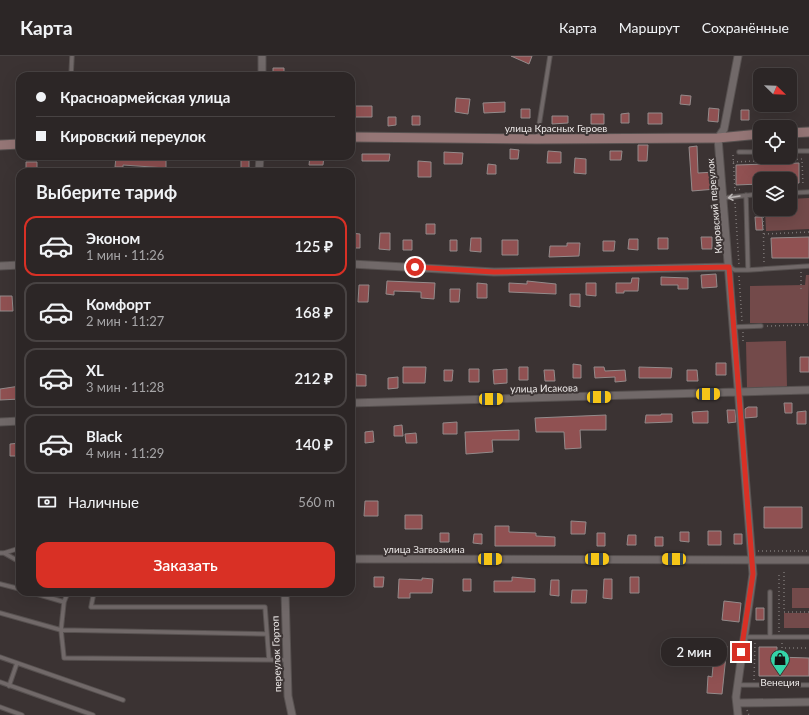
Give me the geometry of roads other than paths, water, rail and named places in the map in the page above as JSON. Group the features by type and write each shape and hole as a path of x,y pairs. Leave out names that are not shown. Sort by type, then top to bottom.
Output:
{"main road":[{"path":"797,133 809,132"},
{"name":"улица Красных Героев","path":"355,137 537,139 718,138 753,135"},
{"path":"0,145 16,144"}],"street":[{"path":"262,56 262,72"},
{"name":"Кировский переулок","path":"738,56 724,129 718,138 753,574 743,637 737,703 738,715"},
{"path":"355,264 494,272 729,267"},
{"path":"0,266 16,265"},
{"name":"улица Исакова","path":"355,403 809,390"},
{"path":"0,422 16,421"},
{"name":"улица Загвозкина","path":"355,559 809,560"},
{"name":"переулок Гортоп","path":"285,596 288,696 292,715"},
{"path":"737,703 809,702"}],"lane":[{"path":"72,56 72,72"},
{"path":"537,139 550,56"},
{"path":"797,151 809,151"},
{"path":"739,152 753,152"},
{"path":"797,193 809,192"},
{"path":"722,198 753,194"},
{"path":"746,195 748,270"},
{"path":"729,267 735,270 748,270 809,266"},
{"path":"734,327 761,326"},
{"path":"2,553 16,549"},
{"path":"2,553 16,560"},
{"path":"0,584 16,588"},
{"path":"770,592 770,637"},
{"path":"44,596 64,602"},
{"path":"66,596 64,602 61,630 64,658 286,660"},
{"path":"93,596 91,607 265,607 269,660"},
{"path":"0,613 61,630 267,634"},
{"path":"743,637 809,637"},
{"path":"0,657 123,700"},
{"path":"9,686 17,663"},
{"path":"0,682 93,715"},
{"path":"741,685 809,685"},
{"path":"0,707 22,715"}],"place":[{"name":"Венеция","path":"780,676"}]}
